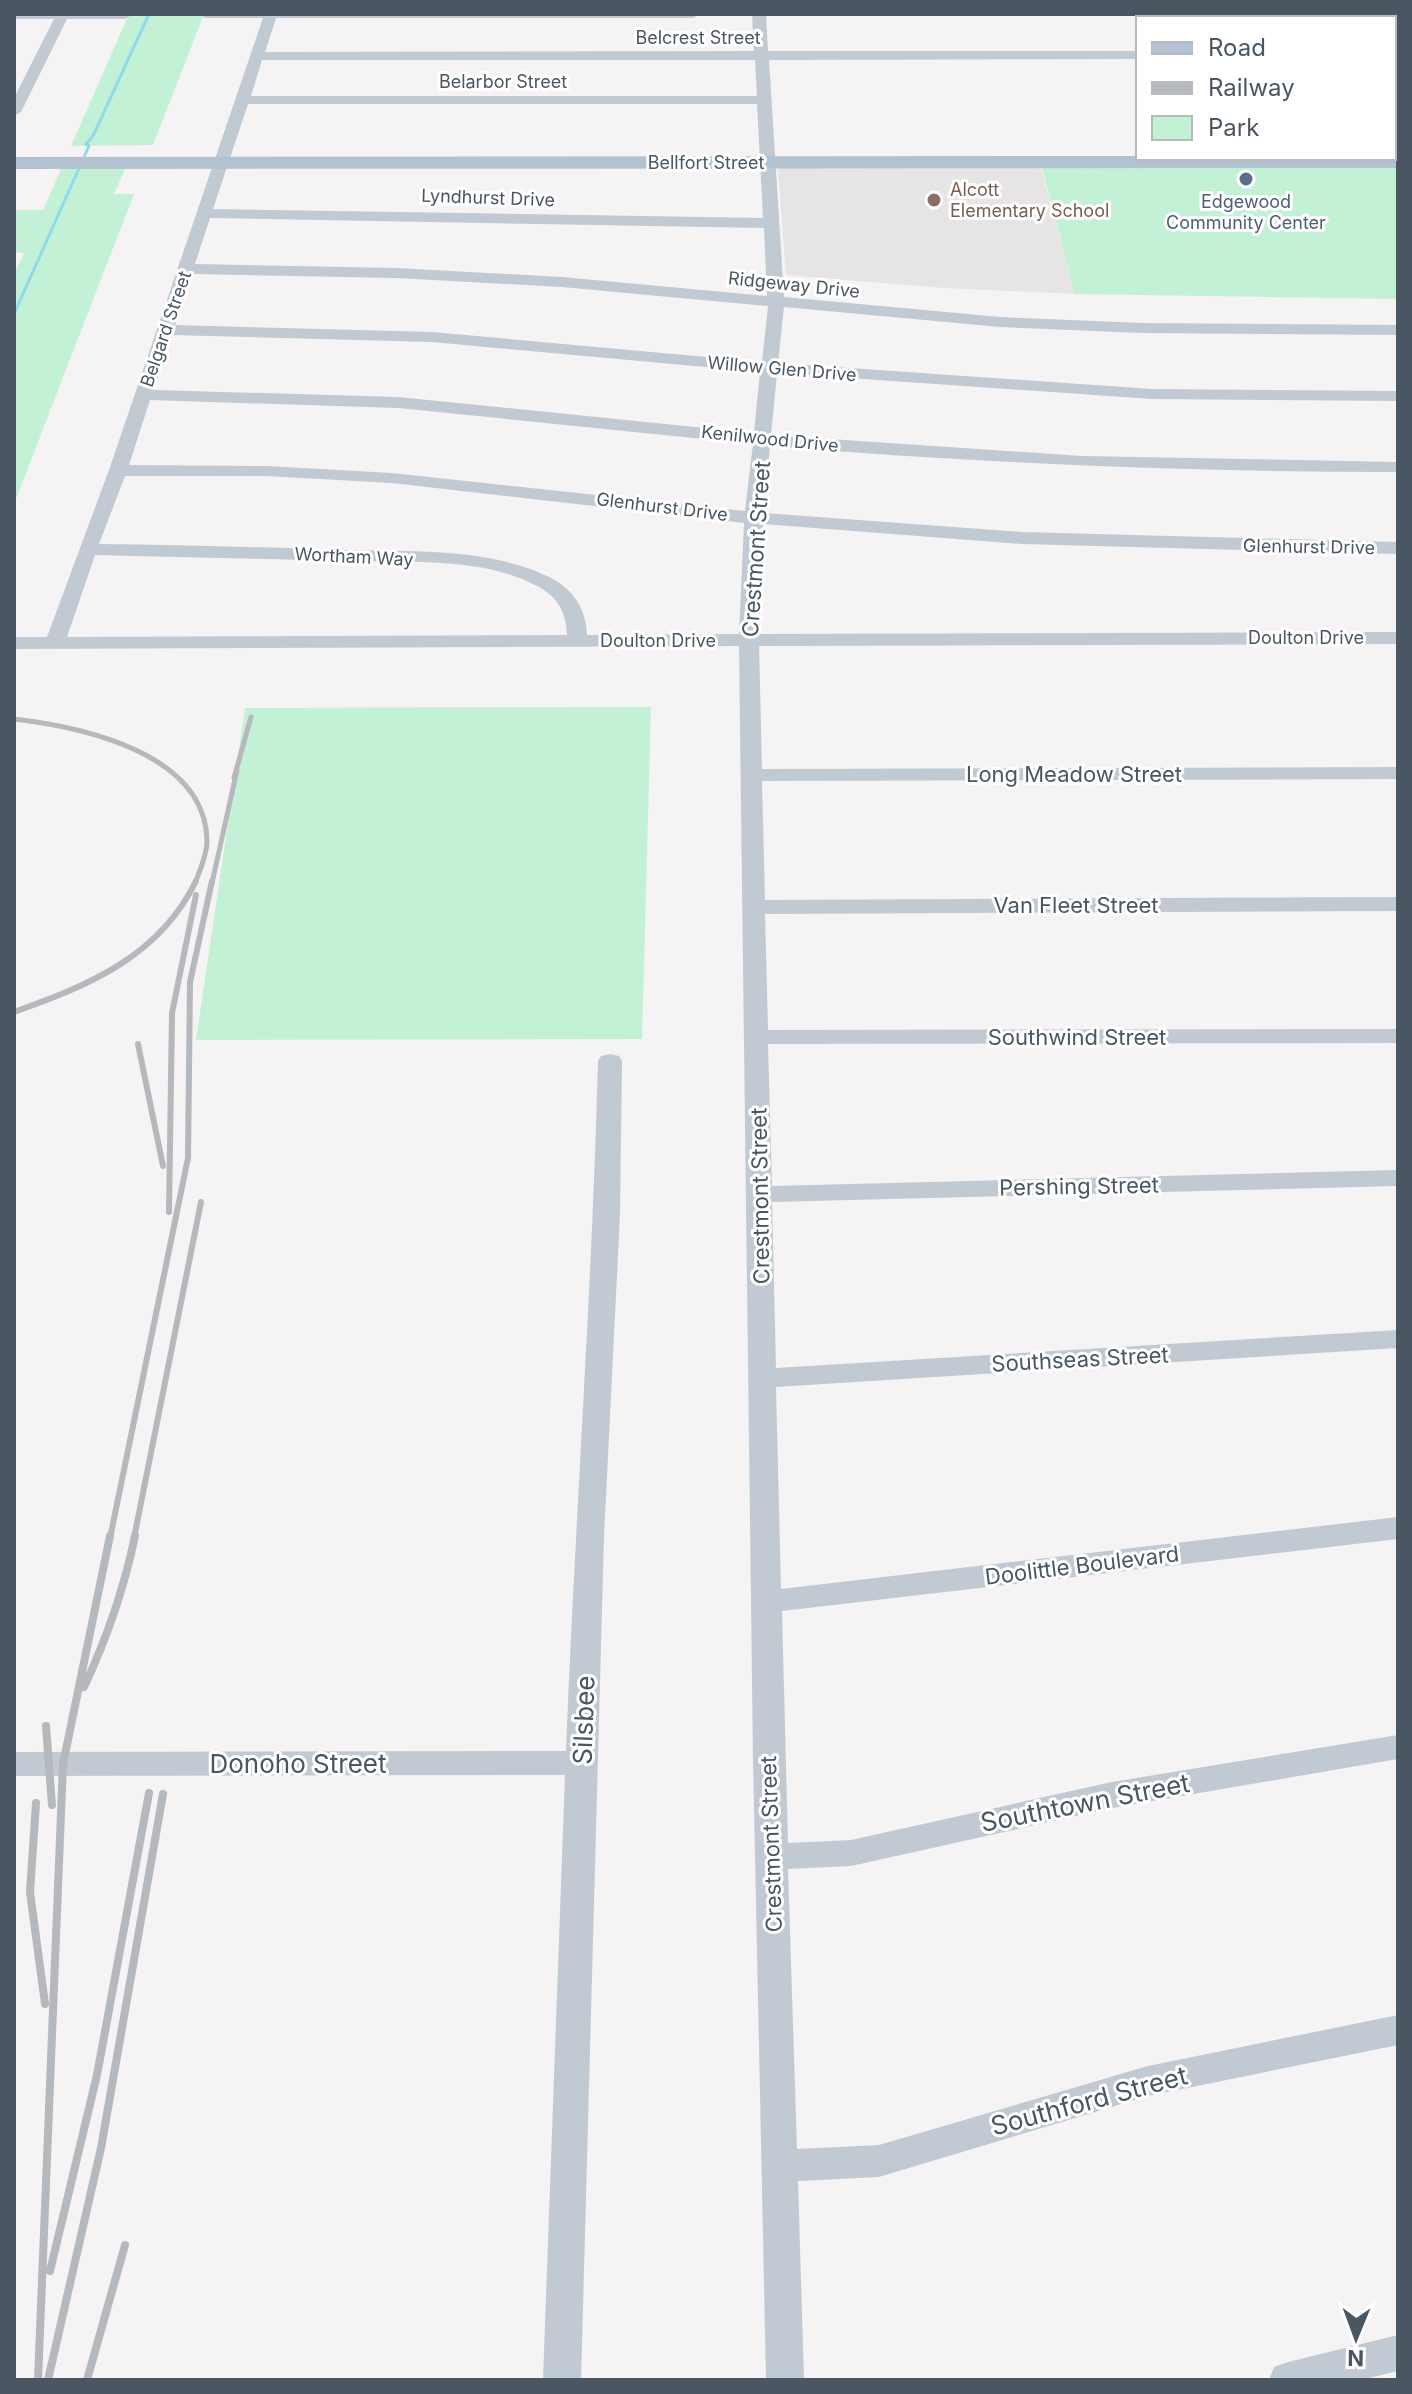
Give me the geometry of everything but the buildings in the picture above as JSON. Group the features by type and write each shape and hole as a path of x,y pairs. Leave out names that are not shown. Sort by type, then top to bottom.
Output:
{"main road":[{"name":"Bellfort Street","path":"767,155 1136,147"},
{"name":"Bellfort Street","path":"14,149 71,156 767,155 1136,159"},
{"name":"Bellfort Street","path":"14,163 71,156"},
{"name":"Bellfort Street","path":"1202,160 1398,162"}],"street":[{"path":"16,104 35,56 63,14"},
{"path":"205,14 693,14"},
{"name":"Belgard Street","path":"55,643 166,330 270,14"},
{"name":"Crestmont Street","path":"759,14 776,304 754,518 749,640 785,2380"},
{"path":"14,15 125,15"},
{"name":"Belcrest Street","path":"258,56 1136,55"},
{"name":"Belarbor Street","path":"243,100 764,100"},
{"name":"Lyndhurst Drive","path":"203,213 772,223"},
{"name":"Ridgeway Drive","path":"186,269 448,275 562,282 985,321 1110,327 1398,330"},
{"name":"Willow Glen Drive","path":"166,330 432,337 597,349 770,369 1152,394 1398,396"},
{"name":"Kenilwood Drive","path":"143,395 287,397 433,404 764,439 987,456 1149,464 1398,467"},
{"name":"Glenhurst Drive","path":"118,470 266,471 418,480 754,518 1022,538 1398,548"},
{"name":"Wortham Way","path":"87,549 378,557 489,565 542,581 557,591 571,604 577,617 577,641"},
{"name":"Doulton Drive","path":"14,643 1398,638"},
{"name":"Long Meadow Street","path":"751,775 1398,773"},
{"name":"Van Fleet Street","path":"755,907 1398,904"},
{"name":"Southwind Street","path":"757,1037 1398,1036"},
{"name":"Silsbee","path":"562,2380 589,1537 607,1214 610,1061"},
{"name":"Pershing Street","path":"760,1194 1398,1178"},
{"name":"Southseas Street","path":"763,1378 1398,1339"},
{"name":"Doolittle Boulevard","path":"767,1602 1398,1528"},
{"name":"Southtown Street","path":"772,1857 851,1853 1112,1795 1398,1747"},
{"name":"Donoho Street","path":"14,1764 583,1763"},
{"name":"Southford Street","path":"781,2166 879,2161 1148,2081 1398,2030"},
{"path":"1288,2380 1398,2353"}],"shaded area":[{"path":"1040,164 1075,294 944,288 786,275 778,169 790,165"}],"green space":[{"path":"129,14 204,14 153,145 71,146"},
{"path":"1041,164 1398,165 1398,299 1075,294"},
{"path":"62,167 126,167 114,194 134,194 14,504 14,274 24,253 14,252 14,210 43,210"},
{"path":"651,707 642,1039 196,1040 245,708"}],"waterway":[{"path":"14,314 89,146 86,144 93,136 149,14"}],"railway":[{"path":"234,778 251,717"},
{"path":"14,719 73,729 136,750 163,766 186,786 201,811 207,841 205,857 195,882"},
{"path":"212,883 237,770"},
{"path":"110,1538 188,1158 190,982 212,881"},
{"path":"14,1012 95,979 142,949 181,907 195,882"},
{"path":"169,1212 172,1013 196,895"},
{"path":"138,1044 163,1166"},
{"path":"134,1538 201,1202"},
{"path":"38,2380 63,1764 110,1536"},
{"path":"84,1687 114,1613 135,1536"},
{"path":"46,1726 52,1805"},
{"path":"50,2271 97,2075 149,1793"},
{"path":"48,2380 101,2148 163,1794"},
{"path":"36,1803 30,1892 45,2004"},
{"path":"87,2380 125,2245"}],"place":[{"name":"Edgewood Community Center","path":"1246,179"},
{"name":"Alcott Elementary School","path":"934,200"}]}
